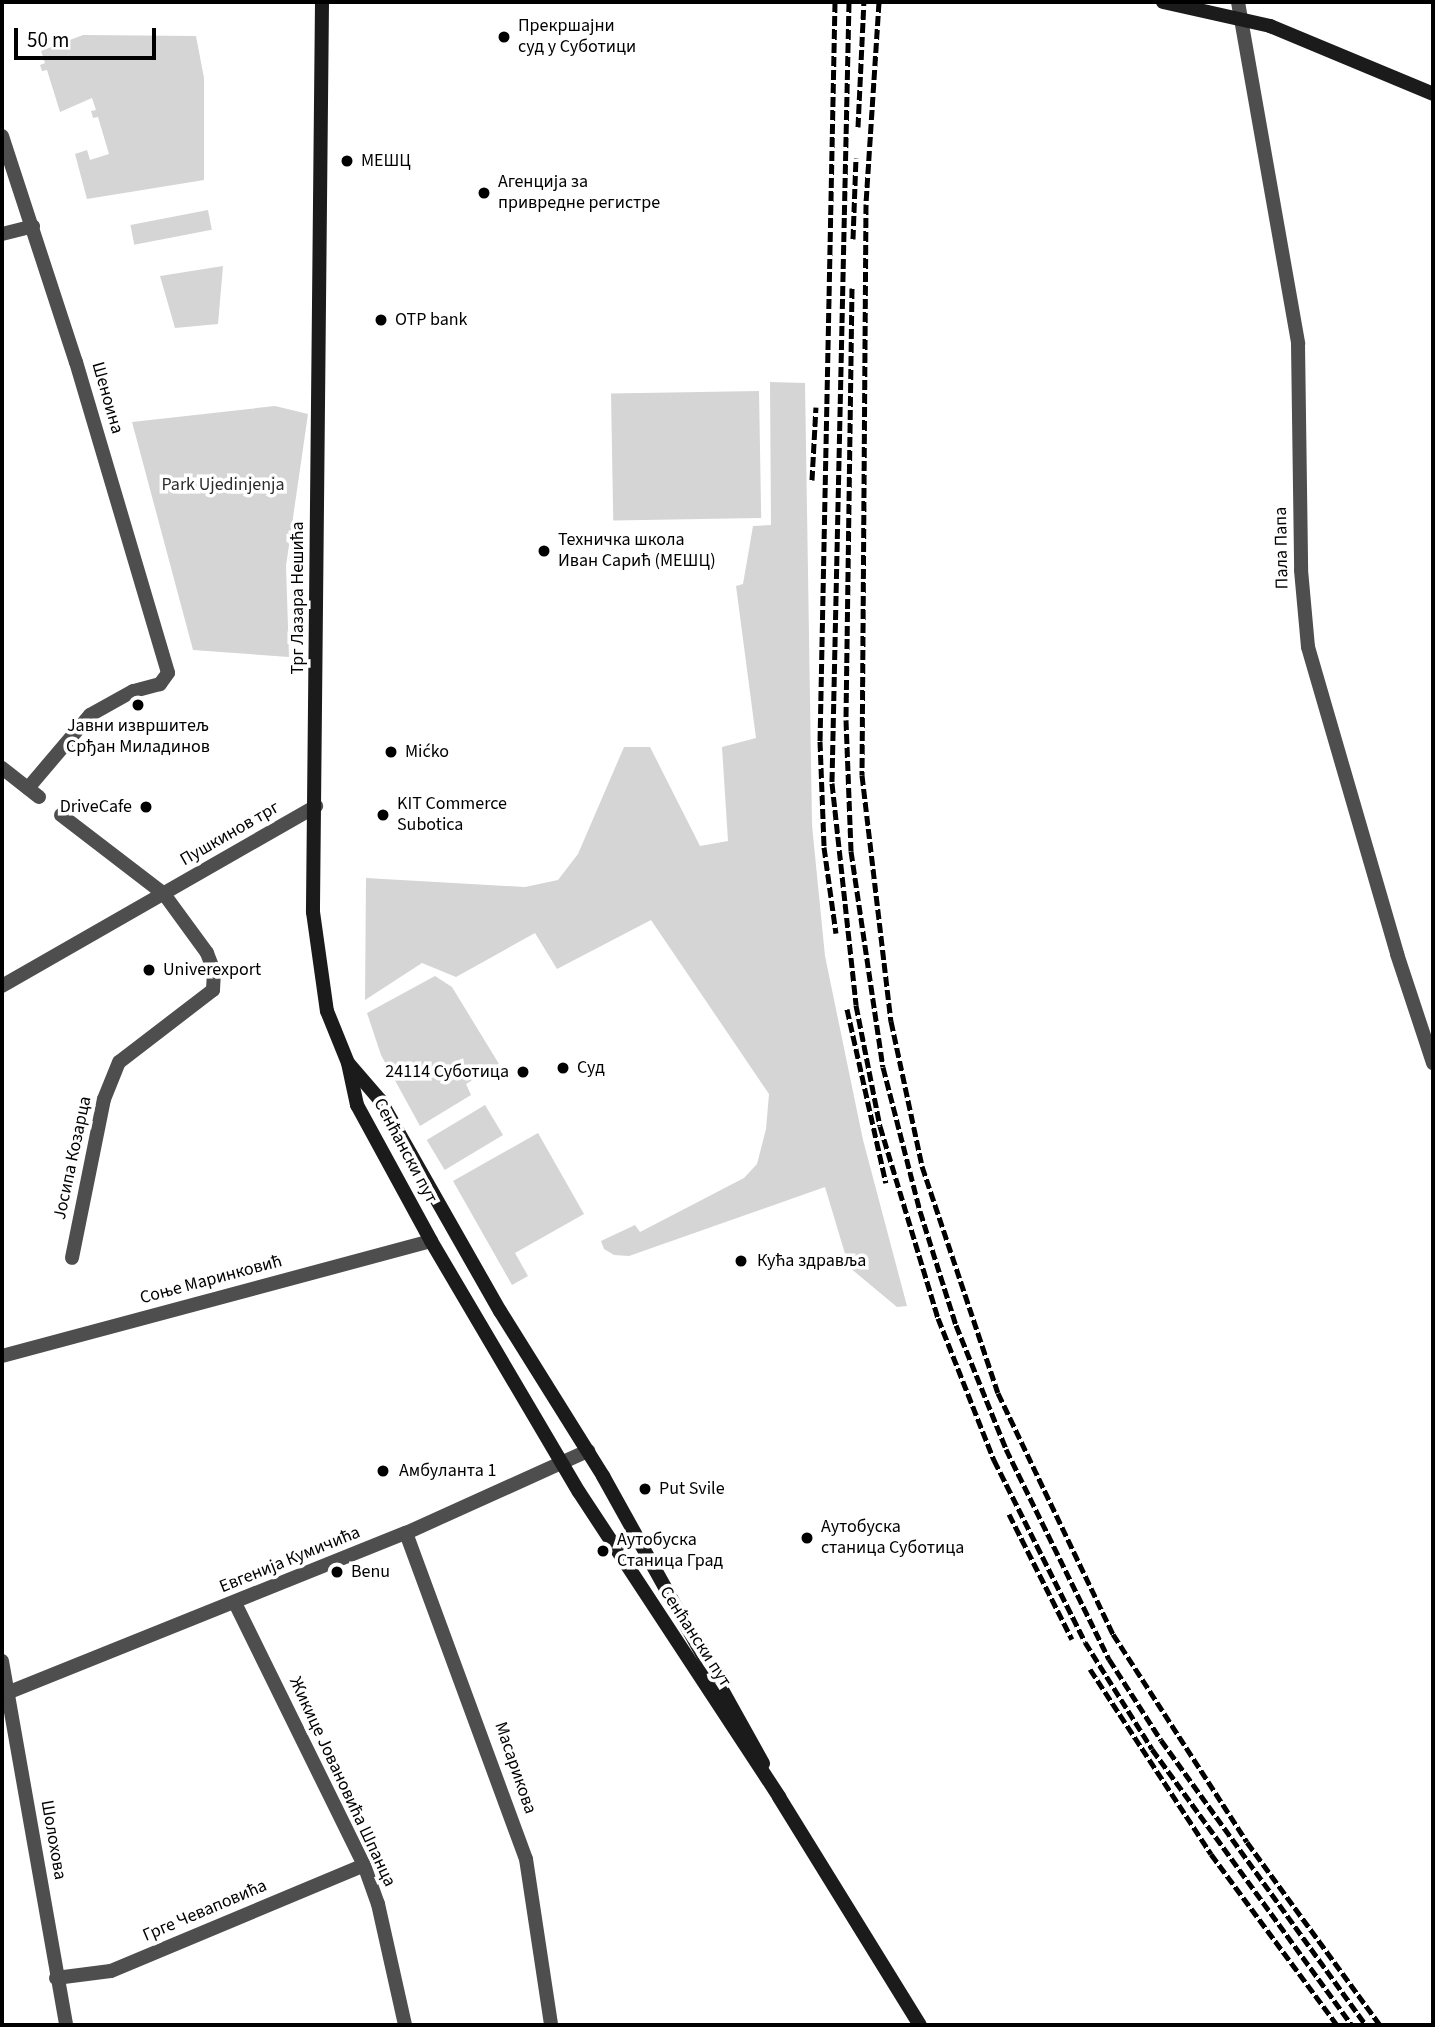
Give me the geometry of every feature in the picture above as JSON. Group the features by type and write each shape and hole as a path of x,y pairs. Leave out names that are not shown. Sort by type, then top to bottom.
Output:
{"main road":[{"name":"Трг Лазара Нешића","path":"323,2 313,912 317,960 327,1011 348,1063"},
{"path":"1163,2 1241,18 1299,37 1433,94"},
{"name":"Сенћански пут","path":"348,1063 357,1105 431,1241 562,1461 779,1797 920,2025"},
{"name":"Сенћански пут","path":"348,1063 380,1100 500,1311 588,1451 741,1717 779,1797"}],"street":[{"name":"Пала Папа","path":"1238,2 1298,344 1301,570 1308,647 1393,941 1433,1063"},
{"name":"Шеноина","path":"2,136 33,226 168,673 160,684 133,691 90,715 33,793 2,768"},
{"path":"2,234 33,226"},
{"name":"Пушкинов трг","path":"2,986 316,806"},
{"path":"61,815 164,894"},
{"name":"Јосипа Козарца","path":"72,1258 104,1099 119,1062 213,990 214,971 207,953 164,894"},
{"name":"Соње Маринковић","path":"2,1356 431,1241"},
{"name":"Евгенија Кумичића","path":"5,1694 406,1533 588,1451"},
{"name":"Масарикова","path":"406,1533 526,1858 551,2025"},
{"name":"Жикице Јовановића Шпанца","path":"235,1603 364,1865 378,1904 405,2025"},
{"name":"Шолохова","path":"2,1661 5,1694 66,2025"},
{"name":"Грге Чеваповића","path":"57,1978 111,1970 364,1865"}],"green space":[{"path":"83,35 196,36 204,78 204,180 87,199 75,154 87,150 90,160 109,154 98,117 93,118 91,111 96,110 92,98 60,112 47,70 42,71 40,65 45,63 41,51"},
{"path":"208,210 212,230 134,245 130,225"},
{"path":"223,266 218,324 175,328 160,276"},
{"path":"770,382 805,383 812,825 825,956 863,1140 907,1306 897,1307 849,1267 825,1187 629,1256 614,1255 604,1249 601,1241 635,1225 640,1232 744,1178 757,1164 766,1129 769,1094 651,920 557,969 535,933 456,977 422,963 365,1000 366,878 525,887 558,880 578,854 624,747 650,747 700,846 728,841 722,747 756,738 736,586 743,584 753,526 771,525"},
{"path":"759,391 761,518 613,521 611,394"},
{"name":"Park Ujedinjenja","path":"275,406 308,414 286,566 289,657 193,650 132,422"},
{"path":"435,976 452,987 499,1064 466,1084 471,1095 420,1126 381,1055 367,1013"},
{"path":"485,1105 503,1135 445,1170 427,1140"},
{"path":"538,1133 584,1214 515,1253 528,1276 512,1285 453,1181"}],"railway":[{"path":"835,2 820,741 824,847 836,933"},
{"path":"849,2 832,783 856,1005 880,1126 938,1318 994,1460 1085,1642 1152,1749 1352,2025"},
{"path":"858,127 864,2"},
{"path":"879,2 866,204 862,775 891,1021 922,1166 998,1393 1113,1634 1247,1842 1380,2025"},
{"path":"853,239 856,158"},
{"path":"852,288 846,720 851,851 883,1067 920,1211 956,1325 1006,1449 1109,1659 1161,1740 1366,2025"},
{"path":"812,480 816,407"},
{"path":"847,1009 886,1183"},
{"path":"1009,1514 1072,1639"},
{"path":"1090,1669 1211,1854 1337,2025"}],"place":[{"name":"Прекршајни суд у Суботици","path":"504,37"},
{"name":"МЕШЦ","path":"347,161"},
{"name":"Агенција за привредне регистре","path":"484,193"},
{"name":"OTP bank","path":"381,320"},
{"name":"Техничка школа Иван Сарић (МЕШЦ)","path":"544,551"},
{"name":"Јавни извршитељ Срђан Миладинов","path":"138,705"},
{"name":"Mićko","path":"391,752"},
{"name":"DriveCafe","path":"146,807"},
{"name":"KIT Commerce Subotica","path":"383,815"},
{"name":"Univerexport","path":"149,970"},
{"name":"Суд","path":"563,1068"},
{"name":"24114 Суботица","path":"523,1072"},
{"name":"Кућа здравља","path":"741,1261"},
{"name":"Амбуланта 1","path":"383,1471"},
{"name":"Put Svile","path":"645,1489"},
{"name":"Аутобуска станица Суботица","path":"807,1538"},
{"name":"Аутобуска Станица Град","path":"603,1551"},
{"name":"Benu","path":"337,1572"}]}
